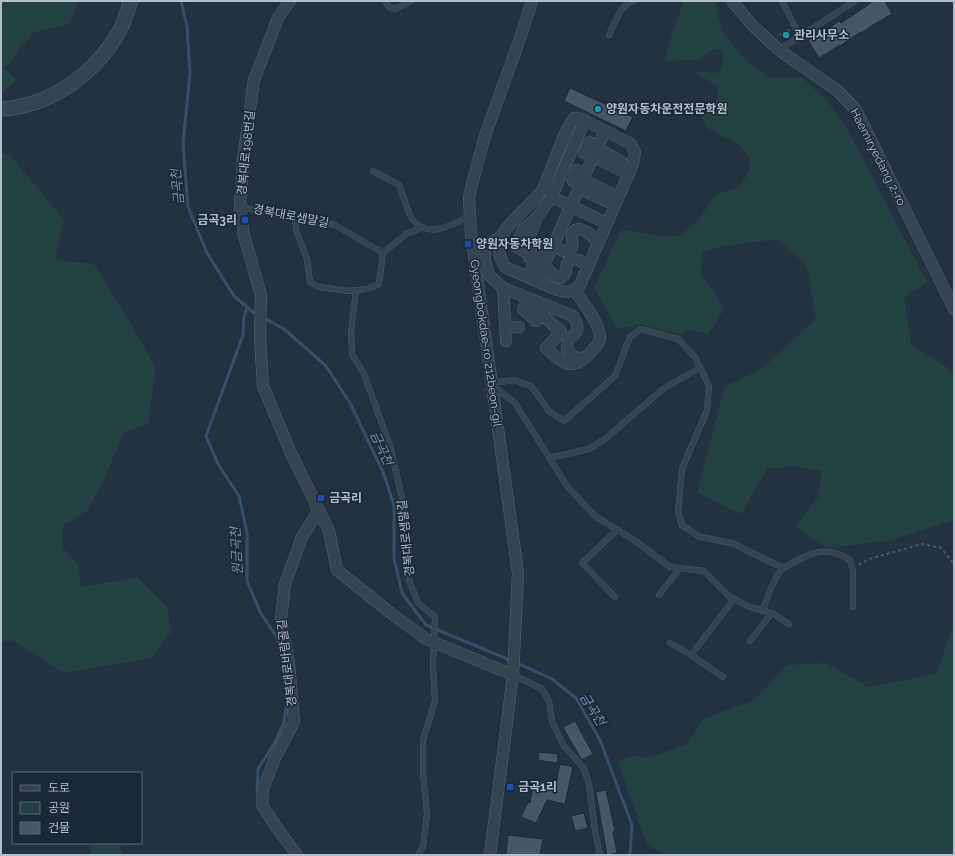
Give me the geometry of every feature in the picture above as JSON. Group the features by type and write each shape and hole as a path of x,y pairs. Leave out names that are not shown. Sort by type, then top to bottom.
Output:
{"street":[{"path":"1,109 39,101 75,83 90,70 108,50 121,28 131,1"},
{"name":"경복대로198번길","path":"290,1 278,18 254,80 243,158 240,207 244,236 261,294 260,339 264,386 290,451 329,531 337,570 426,639 433,640 513,675"},
{"name":"Gyeongbokdae-ro 212beon-gil","path":"513,675 518,573 473,250 469,216 469,198 485,136 532,1"},
{"name":"Haemiryedang 2-ro","path":"732,1 752,25 780,51 838,91 856,110 954,309"},
{"path":"501,237 500,259 504,267 565,293 572,292 580,285 633,164 635,152 631,144 585,120 574,118 566,131 543,189 501,237 485,245 485,262 489,275 503,288 524,298 573,316 578,330 575,335 568,340 567,349 572,356 577,358 585,358"},
{"path":"529,278 531,255 516,247 523,229 537,217 552,197 585,120"},
{"path":"605,131 600,173 614,205"},
{"path":"600,173 628,174"},
{"path":"529,278 544,265 571,206 600,173"},
{"path":"552,197 606,223"},
{"path":"554,244 558,249 567,251 572,246 572,233 579,229 584,230 598,242"},
{"path":"473,250 486,251"},
{"path":"544,265 552,274 560,278 565,276 567,263 572,259 575,258 588,266"},
{"path":"503,288 506,341"},
{"path":"524,298 561,332 546,348 561,362 571,365 583,361 595,348 600,339 599,331 590,313 574,290"},
{"path":"505,328 519,327"},
{"name":"경복대로바람골길","path":"297,855 262,805 263,789 274,760 294,722 289,663 280,619 285,584 302,536 319,510"},
{"path":"490,855 513,675"}],"lane":[{"path":"385,1 389,7 395,9 410,1"},
{"path":"609,35 623,7 633,1"},
{"path":"782,1 800,36"},
{"path":"780,51 785,46 855,1"},
{"path":"373,171 399,185 412,220 423,227 434,230 455,224 469,216"},
{"name":"경복대로샘말길","path":"240,207 295,216 335,225 383,252"},
{"path":"295,216 296,230 308,259 310,282 319,287 347,291 367,289 379,284 383,252 406,234 423,227"},
{"name":"경복대로샘말길","path":"356,290 351,332 352,354 364,374 390,446 402,498 409,551 409,580 418,603 435,617 433,640 435,702 423,740 423,773 428,814 423,846 418,855"},
{"path":"491,383 515,380 532,387 549,411 564,421 615,376 630,337 641,329 678,339 695,357 709,386 707,410 682,469 678,513 682,525 700,537 732,543 783,568"},
{"path":"549,458 589,449 605,439 664,388 700,368"},
{"path":"491,383 515,403 567,486 595,516 637,542 670,566 704,571 730,597 750,607 772,613 789,624"},
{"path":"615,597 582,563 617,530"},
{"path":"762,611 774,583 783,568 811,553 828,551 841,554 850,560 853,571 853,607"},
{"path":"659,595 680,568"},
{"path":"691,655 734,599"},
{"path":"750,641 772,613"},
{"path":"670,643 724,677"},
{"path":"513,675 542,689 549,702 552,721 564,746 584,768 589,785 595,831 600,855"}],"path":[{"path":"852,565 858,565 868,559 922,544 941,548 954,564"}],"green space":[{"path":"1,1 79,1 70,24 33,33 5,68 17,80 1,94"},
{"path":"684,1 716,1 723,33 746,61 769,77 802,77 829,103 850,134 927,282 904,297 911,344 954,372 954,520 891,540 827,548 795,527 818,497 821,471 795,466 767,469 741,514 697,492 725,386 760,370 816,319 807,267 778,239 722,246 702,253 700,274 715,293 724,309 709,334 687,330 680,335 639,324 617,329 594,287 622,229 656,236 678,236 697,222 715,195 738,188 749,172 749,156 737,143 710,130 699,116 718,98 718,86 695,73 703,71 718,73 724,60 722,50 714,49 698,60 665,61 673,30"},
{"path":"1,152 10,155 64,220 55,260 94,264 127,317 156,368 148,424 124,432 102,484 87,511 63,525 63,548 79,565 80,587 137,577 167,607 171,632 151,658 63,673 12,640 1,643"},
{"path":"954,621 954,855 666,855 647,845 618,762 630,756 651,757 686,745 705,718 753,701 787,665 826,663 868,687 937,674"},
{"path":"91,844 120,844 123,855 91,855"}],"building":[{"path":"874,1 885,1 892,14 819,58 808,40 819,33 820,35 839,21 841,23"},
{"name":"관리사무소","path":"789,28 792,36 786,40 778,34"},
{"name":"양원자동차운전전문학원","path":"570,88 633,117 626,131 564,101"},
{"path":"575,721 593,754 582,760 563,727"},
{"path":"539,752 558,754 557,763 538,760"},
{"path":"560,764 573,767 565,804 547,800 536,823 521,817 528,802 530,803 534,780 556,784"},
{"path":"606,790 615,831 613,832 617,853 607,855 596,792"},
{"path":"584,813 588,828 575,831 571,816"},
{"path":"508,835 543,839 540,855 506,855"}],"waterway":[{"name":"금곡천","path":"181,1 187,26 190,74 183,143 188,207 207,253 234,296 259,316"},
{"name":"원금곡천","path":"247,307 244,317 243,335 206,436 218,464 239,496 247,532 247,581 260,612 278,639 283,668 287,700 284,723 274,744 258,769 258,795"},
{"name":"금곡천","path":"264,318 284,329 326,366 350,403 383,472 394,505 394,558 402,593 426,625 512,661"},
{"name":"금곡천","path":"517,663 552,679 576,698 600,740 632,825 630,855"}],"place":[{"name":"관리사무소","path":"786,35"},
{"name":"양원자동차운전전문학원","path":"598,109"},
{"name":"금곡3리","path":"245,220"},
{"name":"양원자동차학원","path":"468,244"},
{"name":"금곡리","path":"321,498"},
{"name":"금곡1리","path":"510,787"}]}
